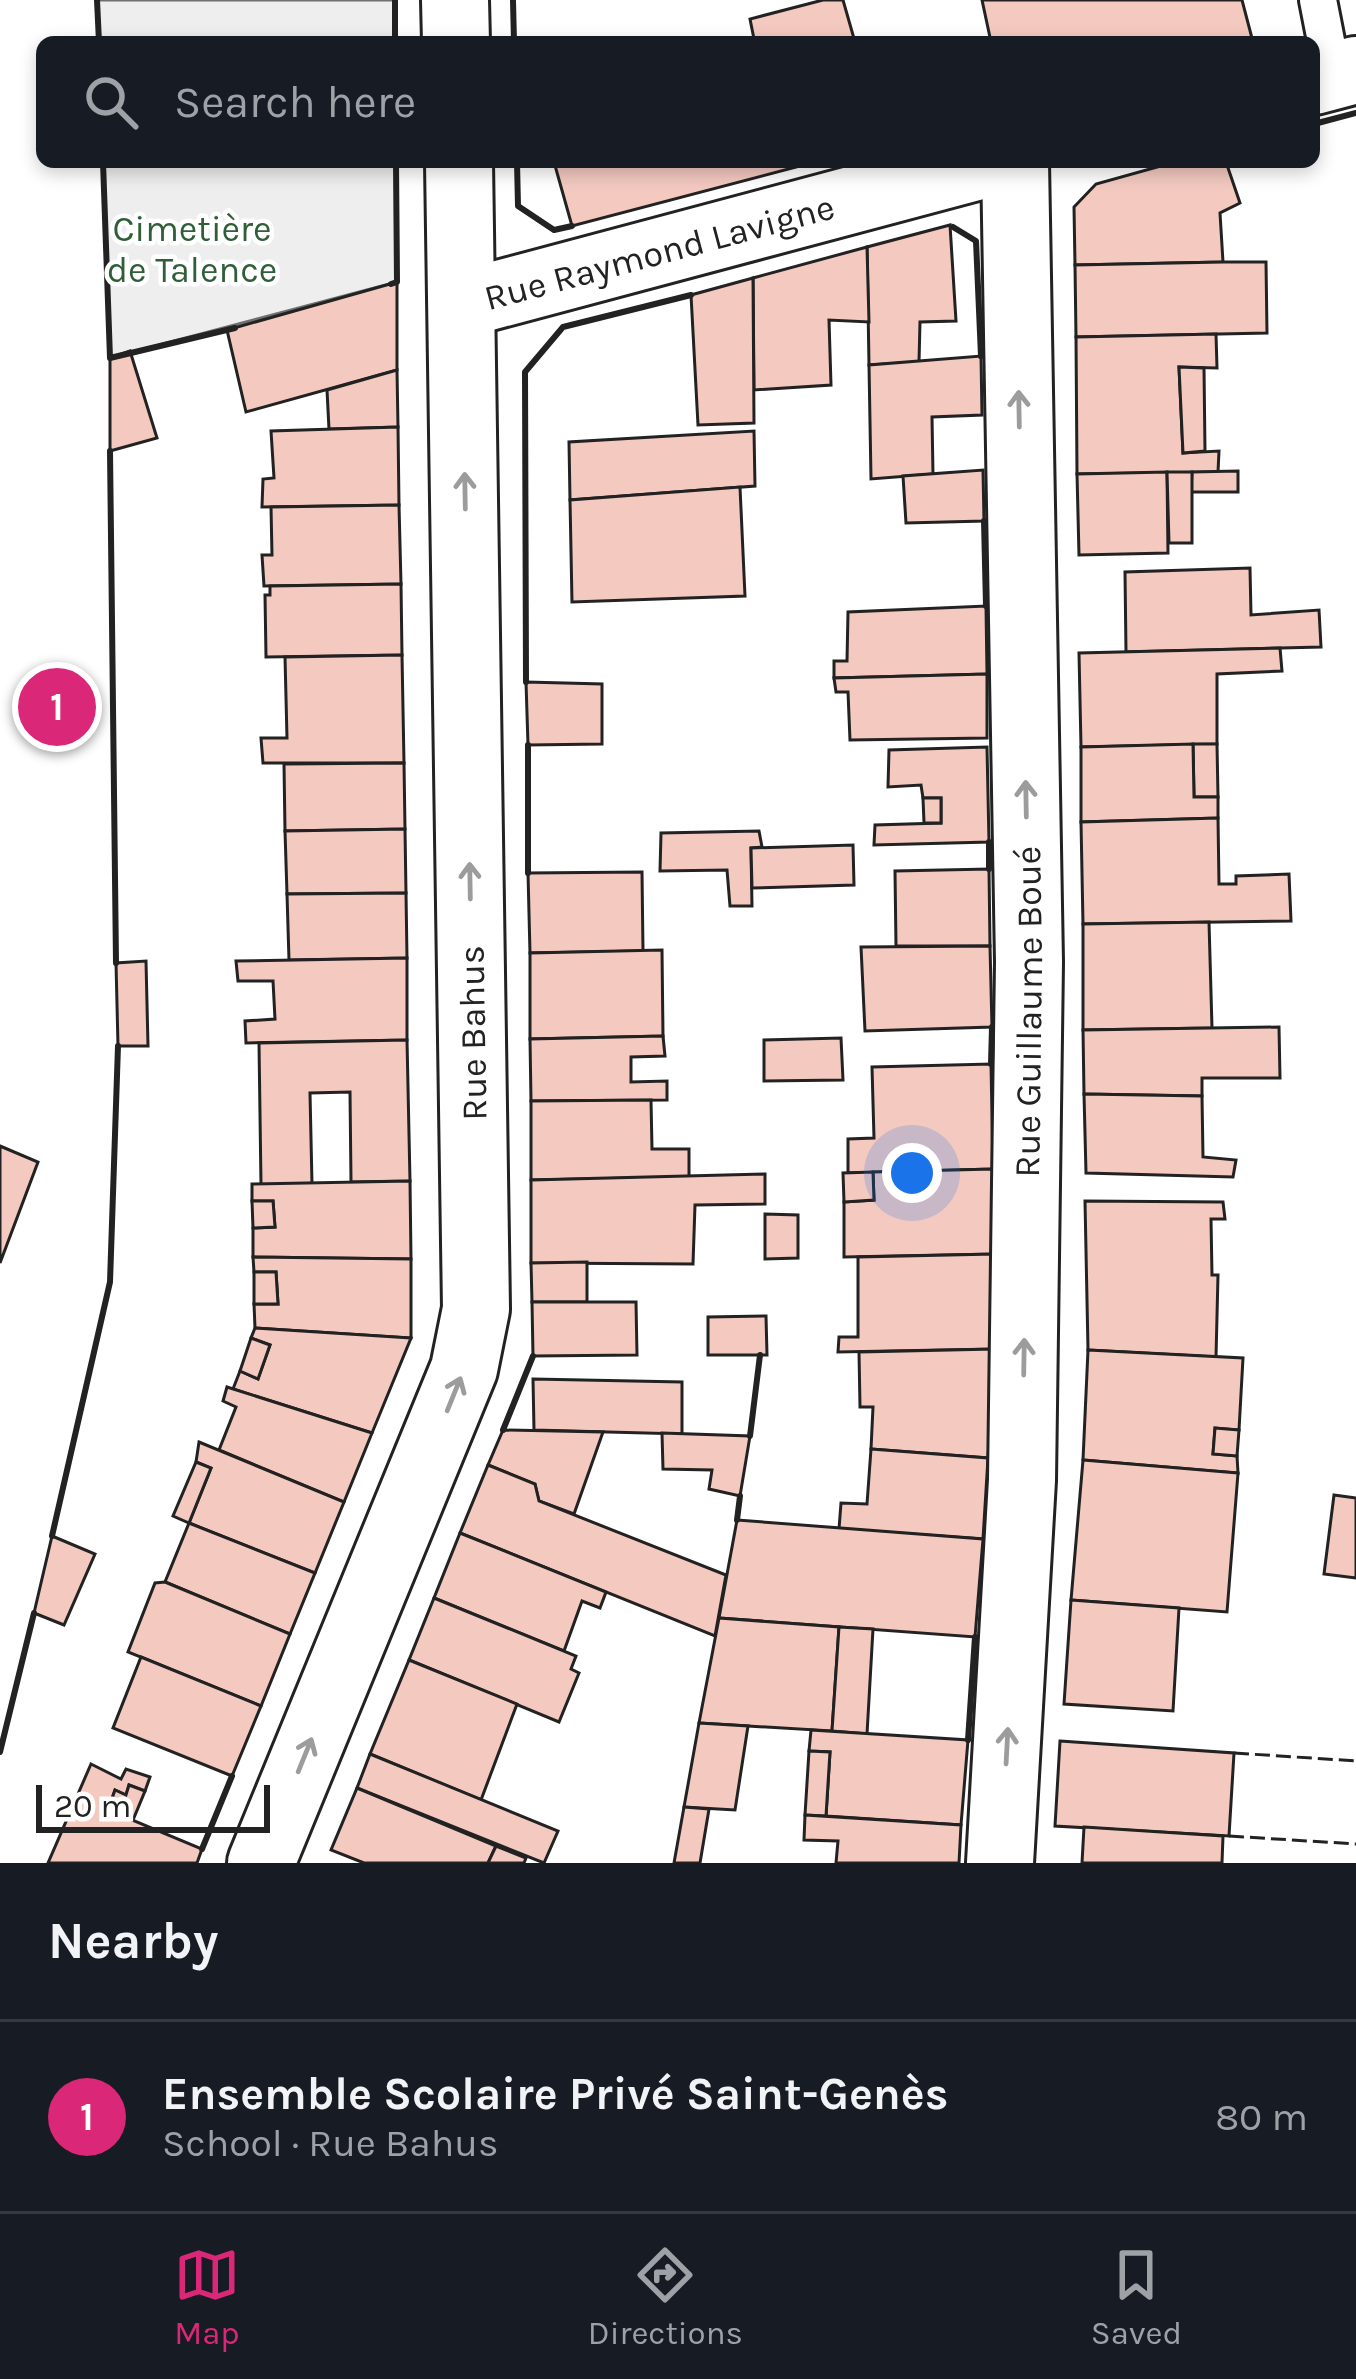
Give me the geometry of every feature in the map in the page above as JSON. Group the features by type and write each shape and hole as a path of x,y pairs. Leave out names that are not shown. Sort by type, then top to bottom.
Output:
{"street":[{"path":"455,0 456,36"},
{"name":"Rue Bahus","path":"261,1863 464,1369 476,1310 459,168"},
{"name":"Rue Raymond Lavigne","path":"462,304 972,168"},
{"name":"Rue Guillaume Boué","path":"1000,1863 1022,1480 1029,962 1015,168"}],"lane":[{"path":"1318,0 1334,76"}],"green space":[{"path":"97,0 395,0 395,36 99,36"},
{"name":"Cimetière de Talence","path":"103,168 396,168 397,282 110,358"}],"building":[{"path":"823,0 843,0 853,36 753,36 750,19"},
{"path":"982,0 1242,0 1251,36 990,36"},
{"path":"556,168 792,168 572,226"},
{"path":"1153,168 1228,168 1240,203 1220,213 1223,262 1075,265 1074,207 1096,184"},
{"path":"950,225 956,321 920,322 919,362 869,365 867,247"},
{"path":"867,247 869,322 829,320 831,385 754,390 753,278"},
{"path":"1266,262 1267,333 1076,337 1075,265"},
{"path":"753,278 754,423 698,425 691,295"},
{"path":"397,282 397,370 246,412 227,330"},
{"path":"1216,334 1217,368 1179,367 1183,453 1219,451 1218,472 1077,474 1076,337"},
{"path":"130,351 157,438 110,451 110,358"},
{"path":"981,356 982,415 932,417 933,474 871,479 869,365"},
{"path":"1179,367 1204,368 1205,451 1183,453"},
{"path":"397,370 398,427 329,429 327,390"},
{"path":"398,427 399,505 262,507 263,479 274,478 271,431"},
{"path":"754,431 755,486 570,500 569,442"},
{"path":"983,470 984,521 906,523 903,476"},
{"path":"1238,471 1238,492 1191,492 1192,472"},
{"path":"1167,472 1168,553 1079,555 1077,474"},
{"path":"1167,472 1192,472 1192,543 1169,543"},
{"path":"740,487 745,596 572,602 570,500"},
{"path":"399,505 401,584 264,586 262,555 272,555 271,507"},
{"path":"1250,568 1251,615 1319,610 1321,647 1126,652 1125,572"},
{"path":"401,584 402,655 266,657 265,595 270,595 270,586"},
{"path":"986,606 987,674 834,678 834,661 847,661 848,612"},
{"path":"1280,648 1282,671 1217,674 1217,744 1081,747 1079,653"},
{"path":"402,655 404,763 263,763 261,738 287,738 285,657"},
{"path":"987,674 987,738 850,740 848,692 836,692 834,678"},
{"path":"526,682 602,684 602,744 528,745"},
{"path":"1193,744 1217,744 1218,797 1194,797"},
{"path":"1193,744 1194,797 1218,797 1218,818 1081,822 1081,747"},
{"path":"987,747 989,842 874,845 875,825 941,823 941,798 923,798 921,785 888,787 889,750"},
{"path":"404,763 405,829 285,831 284,764"},
{"path":"923,798 941,798 941,823 924,823"},
{"path":"1218,818 1219,884 1236,884 1236,876 1289,874 1291,921 1083,924 1081,822"},
{"path":"405,829 406,893 287,894 285,831"},
{"path":"759,831 762,847 751,848 752,906 730,906 727,870 660,871 661,833"},
{"path":"853,845 854,885 752,888 751,848"},
{"path":"989,869 990,946 896,946 895,871"},
{"path":"642,872 643,951 530,953 528,873"},
{"path":"406,893 407,958 289,960 287,894"},
{"path":"1209,922 1212,1028 1083,1030 1083,924"},
{"path":"990,946 992,1027 865,1031 861,947"},
{"path":"662,950 663,1036 530,1039 530,953"},
{"path":"407,958 407,1040 246,1043 245,1021 275,1019 273,981 238,981 236,961"},
{"path":"146,961 148,1046 118,1046 116,963"},
{"path":"1279,1027 1280,1078 1202,1078 1202,1096 1084,1094 1083,1030"},
{"path":"663,1036 665,1056 631,1057 631,1082 667,1081 667,1100 531,1101 530,1039"},
{"path":"841,1038 843,1080 764,1081 764,1040"},
{"path":"407,1040 410,1181 351,1182 350,1092 310,1093 312,1184 261,1185 259,1043"},
{"path":"991,1064 993,1169 848,1173 848,1139 874,1138 872,1067"},
{"path":"1084,1094 1202,1096 1203,1157 1236,1160 1233,1177 1086,1173"},
{"path":"651,1100 652,1149 689,1149 689,1177 531,1180 531,1101"},
{"path":"0,1146 38,1162 0,1263"},
{"path":"993,1169 995,1254 844,1257 844,1202 874,1200 873,1172"},
{"path":"873,1172 874,1200 844,1202 843,1173"},
{"path":"765,1174 765,1204 695,1205 693,1264 531,1263 531,1180"},
{"path":"410,1181 411,1259 253,1257 253,1228 275,1227 273,1201 252,1201 252,1184"},
{"path":"252,1201 273,1201 275,1227 253,1228"},
{"path":"1085,1201 1223,1202 1225,1219 1211,1219 1212,1275 1218,1275 1216,1357 1088,1350"},
{"path":"765,1214 798,1215 798,1258 765,1259"},
{"path":"995,1254 995,1349 838,1352 839,1337 858,1337 858,1257"},
{"path":"253,1257 411,1259 411,1338 255,1328 254,1304 278,1304 276,1272 254,1272"},
{"path":"587,1262 587,1302 532,1302 531,1263"},
{"path":"254,1272 276,1272 278,1304 254,1304"},
{"path":"532,1302 636,1302 637,1355 533,1356"},
{"path":"766,1316 767,1355 708,1355 708,1317"},
{"path":"255,1328 411,1338 372,1433 233,1389 240,1371 258,1379 270,1345 251,1338"},
{"path":"251,1338 270,1345 258,1379 240,1371"},
{"path":"995,1349 988,1458 871,1449 873,1407 860,1407 859,1352"},
{"path":"1088,1350 1243,1358 1239,1430 1215,1428 1213,1454 1237,1456 1238,1473 1083,1460"},
{"path":"533,1379 682,1382 682,1434 534,1430"},
{"path":"227,1387 372,1433 344,1502 219,1450 236,1407 223,1401"},
{"path":"1215,1428 1239,1430 1237,1456 1213,1454"},
{"path":"503,1430 603,1432 574,1514 539,1501 535,1484 488,1465"},
{"path":"662,1433 750,1436 740,1496 709,1489 712,1470 663,1469"},
{"path":"199,1442 344,1502 315,1573 189,1523 211,1468 196,1462"},
{"path":"871,1449 988,1458 983,1539 839,1529 841,1503 867,1504"},
{"path":"1083,1460 1238,1473 1227,1612 1071,1600"},
{"path":"196,1462 211,1468 189,1523 173,1516"},
{"path":"488,1465 535,1484 539,1501 726,1575 715,1636 460,1533"},
{"path":"1334,1495 1356,1498 1356,1578 1324,1574"},
{"path":"737,1520 983,1539 975,1637 719,1618"},
{"path":"189,1523 315,1573 290,1634 165,1582"},
{"path":"460,1533 606,1592 600,1608 582,1601 564,1651 434,1598"},
{"path":"52,1536 95,1554 64,1625 34,1613"},
{"path":"165,1582 290,1634 261,1706 128,1652 155,1583"},
{"path":"434,1598 576,1656 571,1669 579,1673 559,1722 409,1660"},
{"path":"1071,1600 1179,1608 1173,1711 1064,1704"},
{"path":"719,1618 839,1627 832,1731 699,1723"},
{"path":"839,1627 873,1629 867,1734 832,1731"},
{"path":"141,1657 261,1706 232,1776 113,1728"},
{"path":"409,1660 517,1704 481,1800 370,1754"},
{"path":"699,1723 748,1726 735,1810 684,1807"},
{"path":"811,1730 968,1740 961,1825 826,1816 830,1752 809,1751"},
{"path":"1060,1741 1234,1753 1229,1836 1055,1826"},
{"path":"809,1751 830,1752 826,1816 805,1815"},
{"path":"370,1754 558,1831 544,1863 357,1788"},
{"path":"91,1764 121,1779 126,1769 150,1777 145,1791 129,1785 126,1795 115,1790 108,1810 202,1849 197,1863 48,1863"},
{"path":"129,1785 145,1791 133,1820 108,1810 115,1790 126,1795"},
{"path":"357,1788 496,1846 488,1863 364,1863 331,1850"},
{"path":"684,1807 709,1809 700,1863 674,1863"},
{"path":"805,1815 961,1825 959,1863 836,1863 838,1841 804,1840"},
{"path":"1084,1827 1223,1836 1222,1863 1082,1863"},
{"path":"496,1846 526,1858 524,1863 488,1863"}],"fence":[{"path":"1234,1753 1356,1761"},
{"path":"1229,1836 1356,1844"}],"wall":[{"path":"97,0 99,36"},
{"path":"395,0 395,36"},
{"path":"513,1 514,36"},
{"path":"1320,122 1356,113"},
{"path":"103,168 110,358 235,328"},
{"path":"391,284 397,282 396,168"},
{"path":"517,168 518,206 554,230 572,226"},
{"path":"953,227 976,241 981,356"},
{"path":"526,682 525,372 563,327 691,295"},
{"path":"110,451 116,963"},
{"path":"984,521 986,606"},
{"path":"528,745 528,873"},
{"path":"989,842 989,869"},
{"path":"991,1064 992,1027"},
{"path":"52,1536 110,1282 118,1046"},
{"path":"750,1436 760,1355"},
{"path":"503,1430 533,1356"},
{"path":"737,1520 740,1496"},
{"path":"0,1752 34,1613"},
{"path":"968,1740 975,1637"},
{"path":"202,1849 232,1776"}],"place":[{"name":"Ensemble Scolaire Privé Saint-Genès","path":"57,707"}]}
